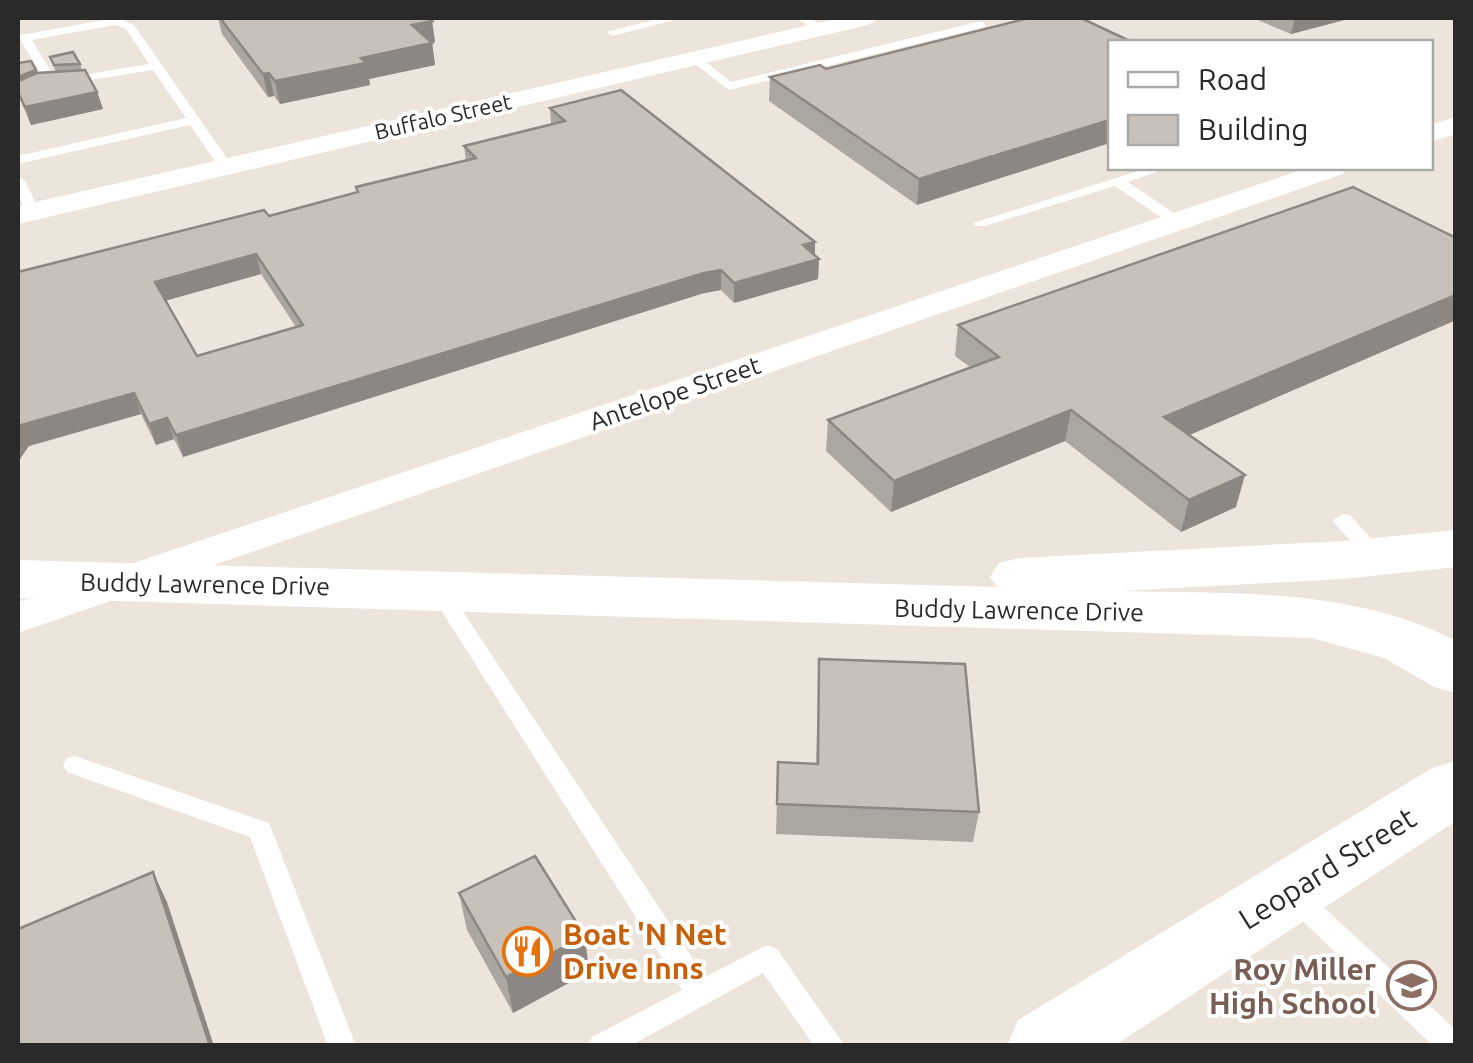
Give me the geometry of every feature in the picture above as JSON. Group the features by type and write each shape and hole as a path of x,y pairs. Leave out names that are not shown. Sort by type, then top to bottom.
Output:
{"street":[{"name":"Buffalo Street","path":"25,214 693,58 811,23 868,18"},
{"name":"Antelope Street","path":"18,618 1327,170"},
{"name":"Buddy Lawrence Drive","path":"572,593 1354,546 1456,548"},
{"path":"1312,617 1354,546 1446,664"},
{"name":"Buddy Lawrence Drive","path":"18,579 1312,617 1377,631 1446,664"},
{"name":"Leopard Street","path":"1046,1046 1456,787"}],"lane":[{"path":"612,32 676,18"},
{"path":"157,66 78,82 48,82 26,38 110,20 130,27 157,66 226,167"},
{"path":"693,58 728,86 982,25"},
{"path":"18,160 194,120"},
{"path":"980,223 1154,170"},
{"path":"1117,180 1176,221"},
{"path":"18,182 25,214"},
{"path":"438,590 700,994"},
{"path":"74,765 260,830 342,1046"},
{"path":"1289,892 1452,1044"},
{"path":"602,1046 767,958 831,1046"}],"building":[{"path":"220,18 428,18 432,21 412,25 432,43 361,58 366,63 275,81 269,73 263,74"},
{"path":"1029,18 1081,18 1128,40 1108,40 1108,121 919,179 770,77 820,65 826,69"},
{"path":"73,52 80,64 54,65 50,57"},
{"path":"31,61 36,70 18,77 18,63"},
{"path":"85,70 97,92 25,107 18,92 18,81 37,73"},
{"path":"621,90 815,242 803,245 819,259 734,283 721,270 704,273 176,435 167,418 149,424 134,393 18,429 18,272 264,210 269,216 358,192 356,187 476,158 464,146 565,121 550,108","holes":["256,254 303,325 197,356 155,282"]},
{"path":"1353,187 1456,238 1456,295 1164,417 1245,475 1189,500 1071,410 894,481 828,420 999,357 958,325"},
{"path":"819,659 965,664 979,812 777,804 778,762 818,764"},
{"path":"535,856 585,936 506,977 459,893"},
{"path":"153,872 210,1046 18,1046 18,929"}],"place":[{"name":"Boat 'N Net Drive Inns","path":"528,951"},
{"name":"Roy Miller High School","path":"1411,986"}]}
